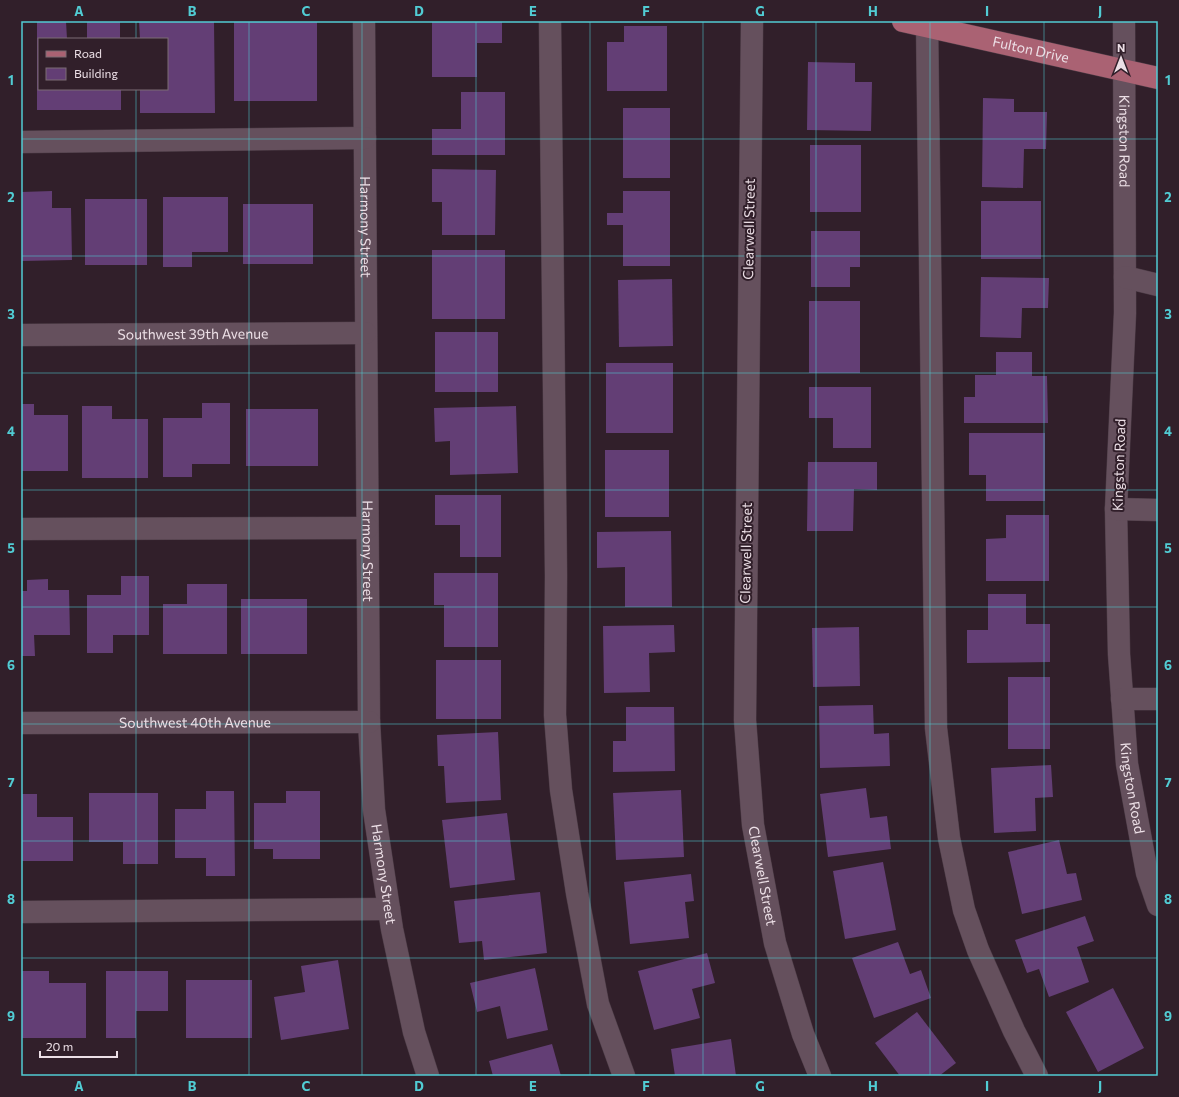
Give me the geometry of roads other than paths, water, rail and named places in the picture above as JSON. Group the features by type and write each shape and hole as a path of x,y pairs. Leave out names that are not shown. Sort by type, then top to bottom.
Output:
{"main road":[{"name":"Fulton Drive","path":"903,21 927,24 1158,78"}],"street":[{"name":"Harmony Street","path":"364,21 368,722 374,810 388,909 414,1032 428,1076"},
{"path":"550,21 556,576 555,715 561,790 577,893 598,1004 624,1076"},
{"name":"Clearwell Street","path":"752,21 744,720 753,825 775,943 803,1034 820,1076"},
{"name":"Kingston Road","path":"1124,21 1126,313 1116,509 1119,654 1126,764 1147,873 1158,905"},
{"path":"927,24 936,728 949,838 964,910 978,950 1014,1031 1037,1076"},
{"path":"21,142 365,138"},
{"path":"1126,277 1158,285"},
{"name":"Southwest 39th Avenue","path":"21,335 365,333"},
{"path":"1116,509 1158,510"},
{"path":"21,529 367,528"},
{"path":"1122,699 1158,699"},
{"name":"Southwest 40th Avenue","path":"21,723 368,722"},
{"path":"21,912 388,909"}]}
